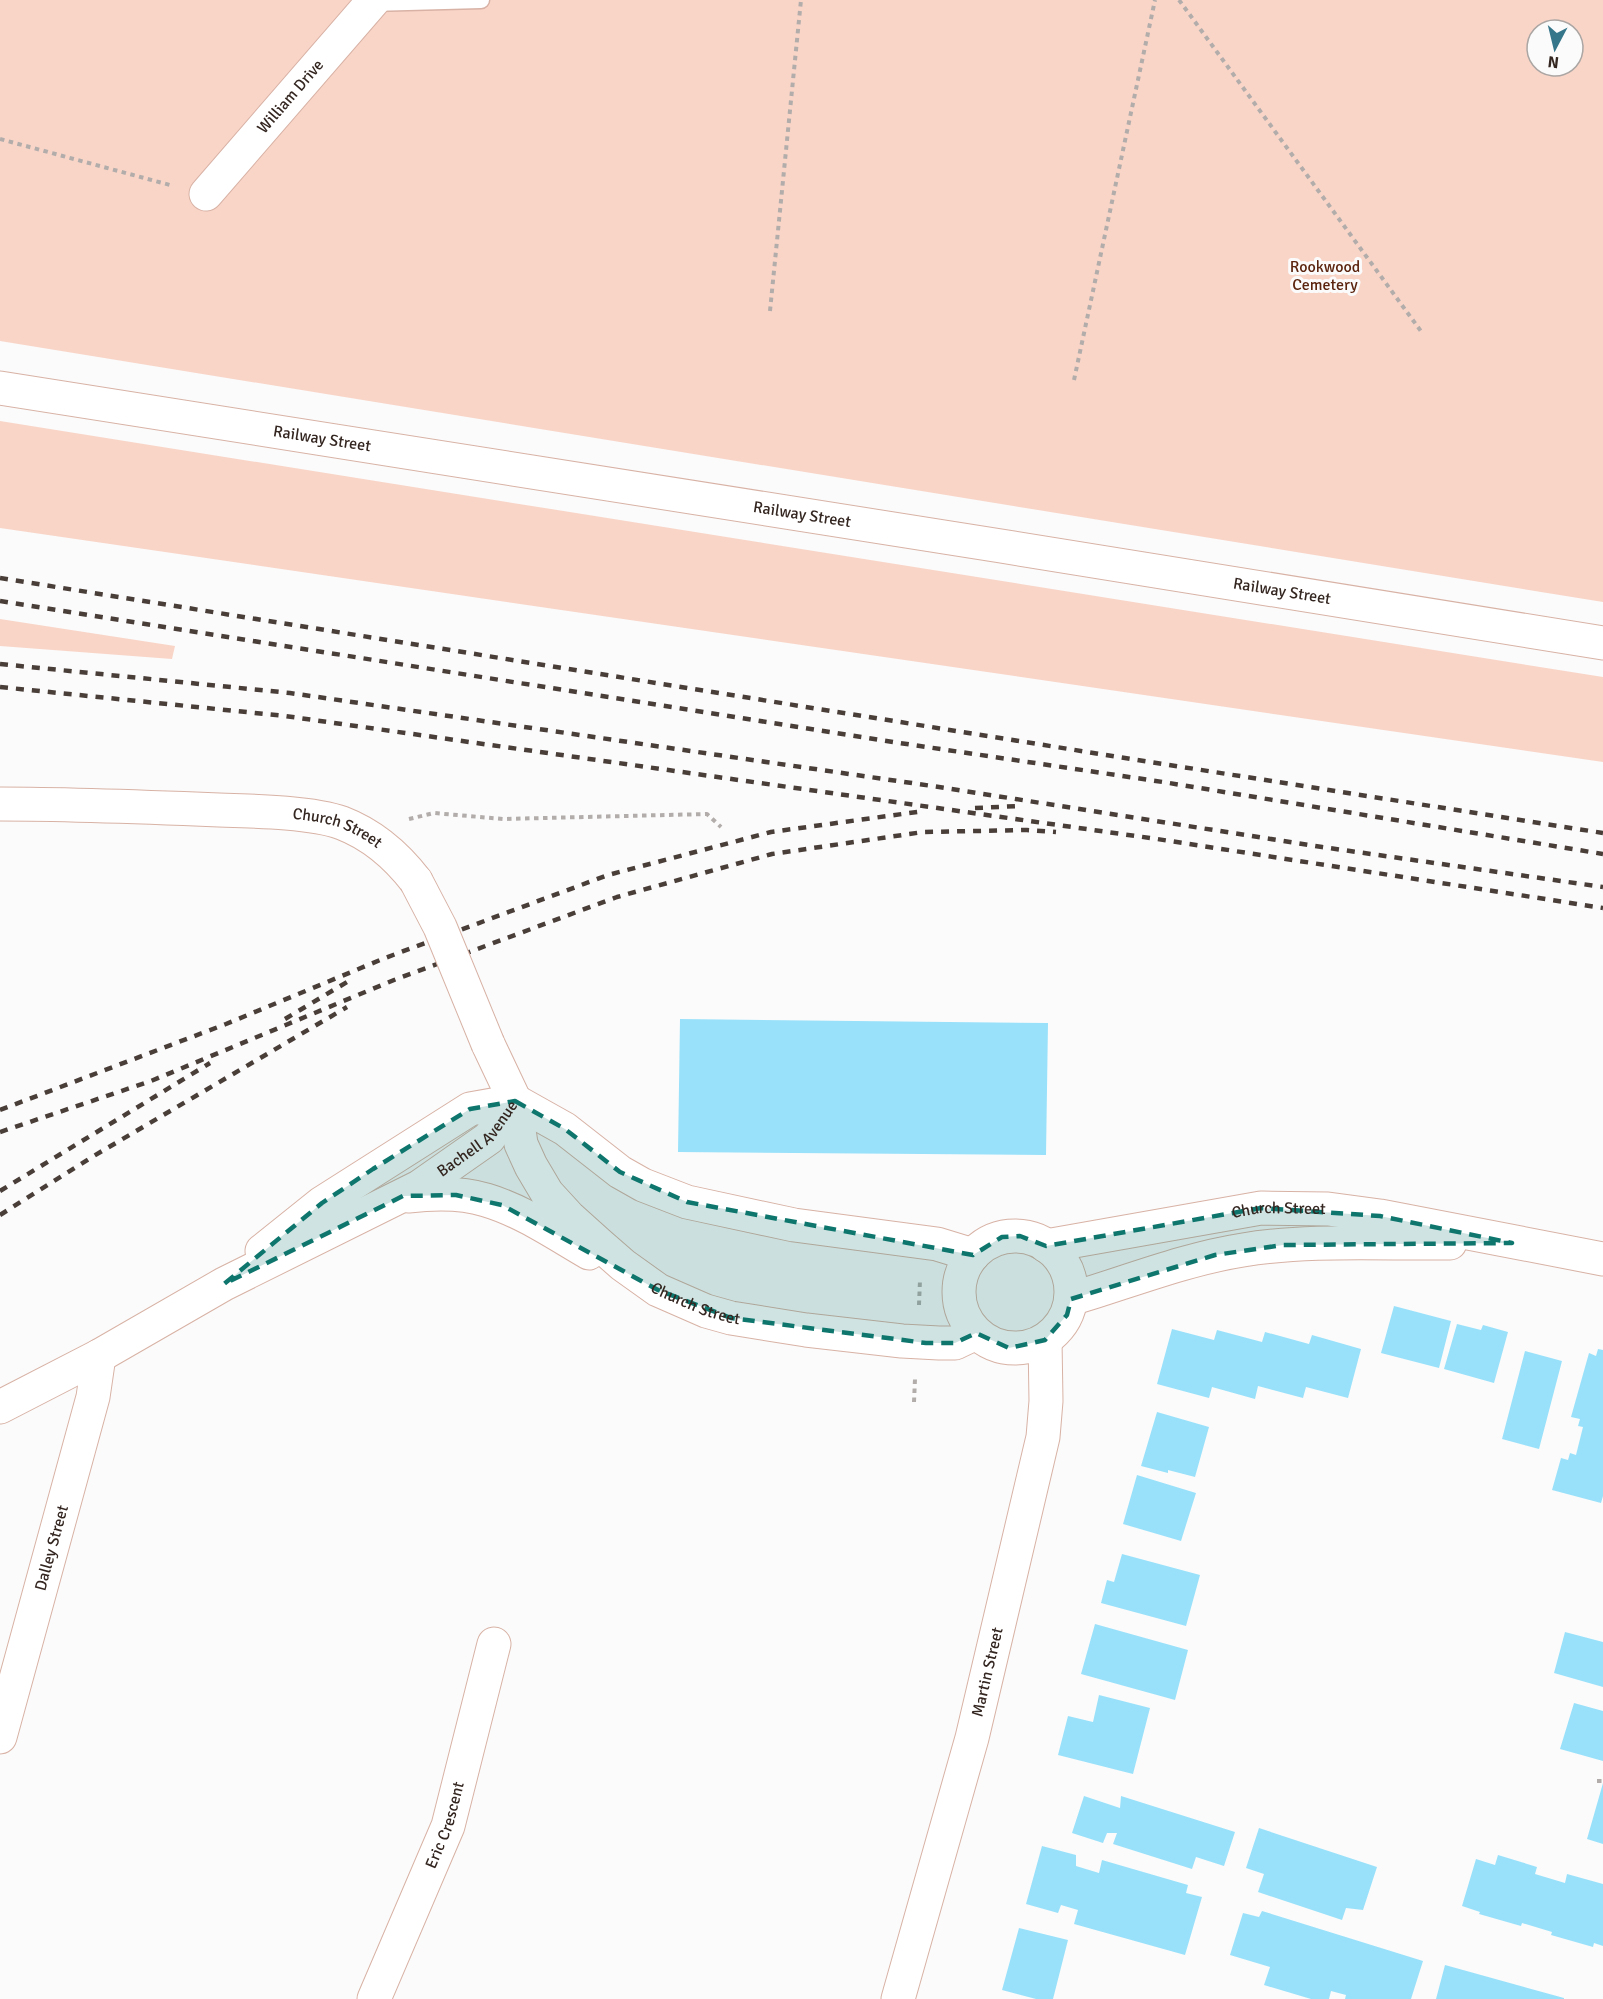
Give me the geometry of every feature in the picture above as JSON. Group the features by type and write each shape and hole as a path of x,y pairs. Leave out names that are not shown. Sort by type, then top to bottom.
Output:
{"main road":[{"name":"William Drive","path":"206,194 373,2"},
{"name":"Railway Street","path":"0,388 1603,643"},
{"name":"Church Street","path":"0,804 248,811 340,822 367,834 389,850 416,881 440,927 488,1044 516,1101 521,1144 547,1193 569,1217 623,1265 658,1290 706,1311 731,1318 806,1330 902,1341 955,1342 976,1333"},
{"name":"Bachell Avenue","path":"0,1407 99,1356 224,1284 403,1196 436,1177 489,1138 516,1101"},
{"name":"Bachell Avenue","path":"224,1284 322,1203 373,1169 470,1109 516,1101"},
{"path":"516,1101 565,1129 620,1172 643,1185 687,1202 794,1225 937,1244 973,1255"},
{"path":"403,1196 456,1195 485,1199 502,1205 658,1290"},
{"name":"Church Street","path":"1046,1246 1261,1209 1328,1209 1380,1216 1603,1259"},
{"path":"1020,1236 1037,1240 1046,1246 1064,1264 1071,1281 1071,1299 1067,1315 1058,1329 1044,1340 1028,1347 1009,1348 992,1343 976,1333 961,1309 958,1295 964,1267 973,1255 986,1244 1002,1237 1020,1236"},
{"name":"Church Street","path":"1071,1299 1215,1255 1246,1249 1283,1245 1512,1243"},
{"name":"Martin Street","path":"898,1999 972,1738 1043,1437 1046,1401 1044,1340"},
{"name":"Dalley Street","path":"0,1737 93,1396 99,1356"},
{"name":"Eric Crescent","path":"374,1999 447,1826 494,1644"}],"lane":[{"path":"373,2 481,0"}],"path":[{"path":"770,311 801,0"},
{"path":"1074,380 1155,0"},
{"path":"1179,0 1423,334"},
{"path":"0,139 206,194"},
{"path":"360,831 434,813 502,819 707,814 721,827"},
{"path":"1597,1781 1603,1781"}],"highlighted area":[{"path":"515,1101 565,1129 620,1172 687,1202 973,1255 1002,1237 1020,1236 1046,1246 1261,1208 1380,1216 1512,1243 1283,1245 1215,1255 1071,1299 1067,1315 1045,1340 1009,1348 976,1333 955,1343 926,1343 731,1318 658,1290 502,1205 456,1195 403,1196 224,1284 322,1203 373,1169 470,1109"}],"green space":[{"name":"Rookwood Cemetery","path":"0,0 1603,0 1603,602 0,341"},
{"path":"0,421 1603,677 1603,762 0,528"},
{"path":"0,619 175,646 172,659 0,646"}],"building":[{"path":"680,1019 1048,1023 1046,1155 678,1152"},
{"path":"1394,1306 1451,1321 1439,1368 1381,1353"},
{"path":"1457,1324 1481,1330 1483,1325 1508,1332 1494,1383 1444,1369"},
{"path":"1172,1329 1214,1340 1217,1330 1262,1342 1265,1332 1309,1344 1312,1335 1361,1349 1348,1398 1306,1387 1303,1398 1258,1386 1255,1399 1212,1387 1209,1398 1157,1384"},
{"path":"1598,1349 1603,1350 1603,1496 1601,1503 1552,1490 1561,1458 1568,1460 1570,1453 1576,1455 1583,1427 1578,1426 1580,1419 1571,1417 1589,1353 1596,1356"},
{"path":"1525,1351 1562,1361 1539,1449 1502,1439"},
{"path":"1157,1412 1209,1427 1195,1477 1141,1466"},
{"path":"1137,1475 1196,1493 1181,1541 1123,1524"},
{"path":"1122,1554 1200,1575 1186,1626 1101,1603 1107,1580 1114,1582"},
{"path":"1095,1624 1188,1650 1175,1700 1081,1674"},
{"path":"1565,1632 1603,1642 1603,1687 1554,1673"},
{"path":"1099,1695 1150,1708 1133,1774 1058,1755 1068,1716 1093,1722"},
{"path":"1574,1703 1603,1711 1603,1761 1560,1749"},
{"path":"1603,1783 1603,1844 1587,1839"},
{"path":"1084,1796 1120,1808 1121,1796 1235,1832 1224,1866 1196,1857 1192,1869 1113,1844 1117,1833 1107,1833 1103,1843 1072,1833"},
{"path":"1259,1828 1377,1867 1363,1910 1346,1908 1342,1920 1258,1892 1264,1874 1246,1868"},
{"path":"1042,1846 1076,1855 1076,1866 1099,1873 1102,1860 1188,1885 1186,1893 1202,1897 1185,1955 1074,1924 1078,1910 1061,1905 1058,1913 1026,1904"},
{"path":"1498,1855 1537,1867 1535,1874 1565,1883 1567,1874 1603,1884 1603,1946 1594,1943 1593,1947 1551,1935 1552,1932 1522,1923 1521,1926 1479,1914 1480,1912 1462,1906 1476,1859 1495,1865"},
{"path":"1262,1911 1423,1961 1411,1999 1345,1999 1346,1995 1331,1991 1329,1999 1311,1999 1264,1985 1270,1967 1230,1955 1243,1913 1259,1917"},
{"path":"1019,1928 1068,1940 1053,1999 1036,1999 1002,1990"},
{"path":"1445,1965 1564,1998 1564,1999 1436,1999"}],"railway":[{"path":"0,578 1603,833"},
{"path":"0,601 893,742 1163,782 1603,854"},
{"path":"0,664 290,693 939,787 1322,847 1603,887"},
{"path":"0,687 285,716 1157,839 1603,908"},
{"path":"975,808 1020,806"},
{"path":"0,1110 226,1024 385,958 608,875 771,832 924,811"},
{"path":"0,1132 151,1081 394,980 617,897 772,854 923,832 1027,830 1056,832"},
{"path":"285,1019 347,982"},
{"path":"0,1215 92,1157 347,1007"},
{"path":"0,1191 210,1063"}]}
